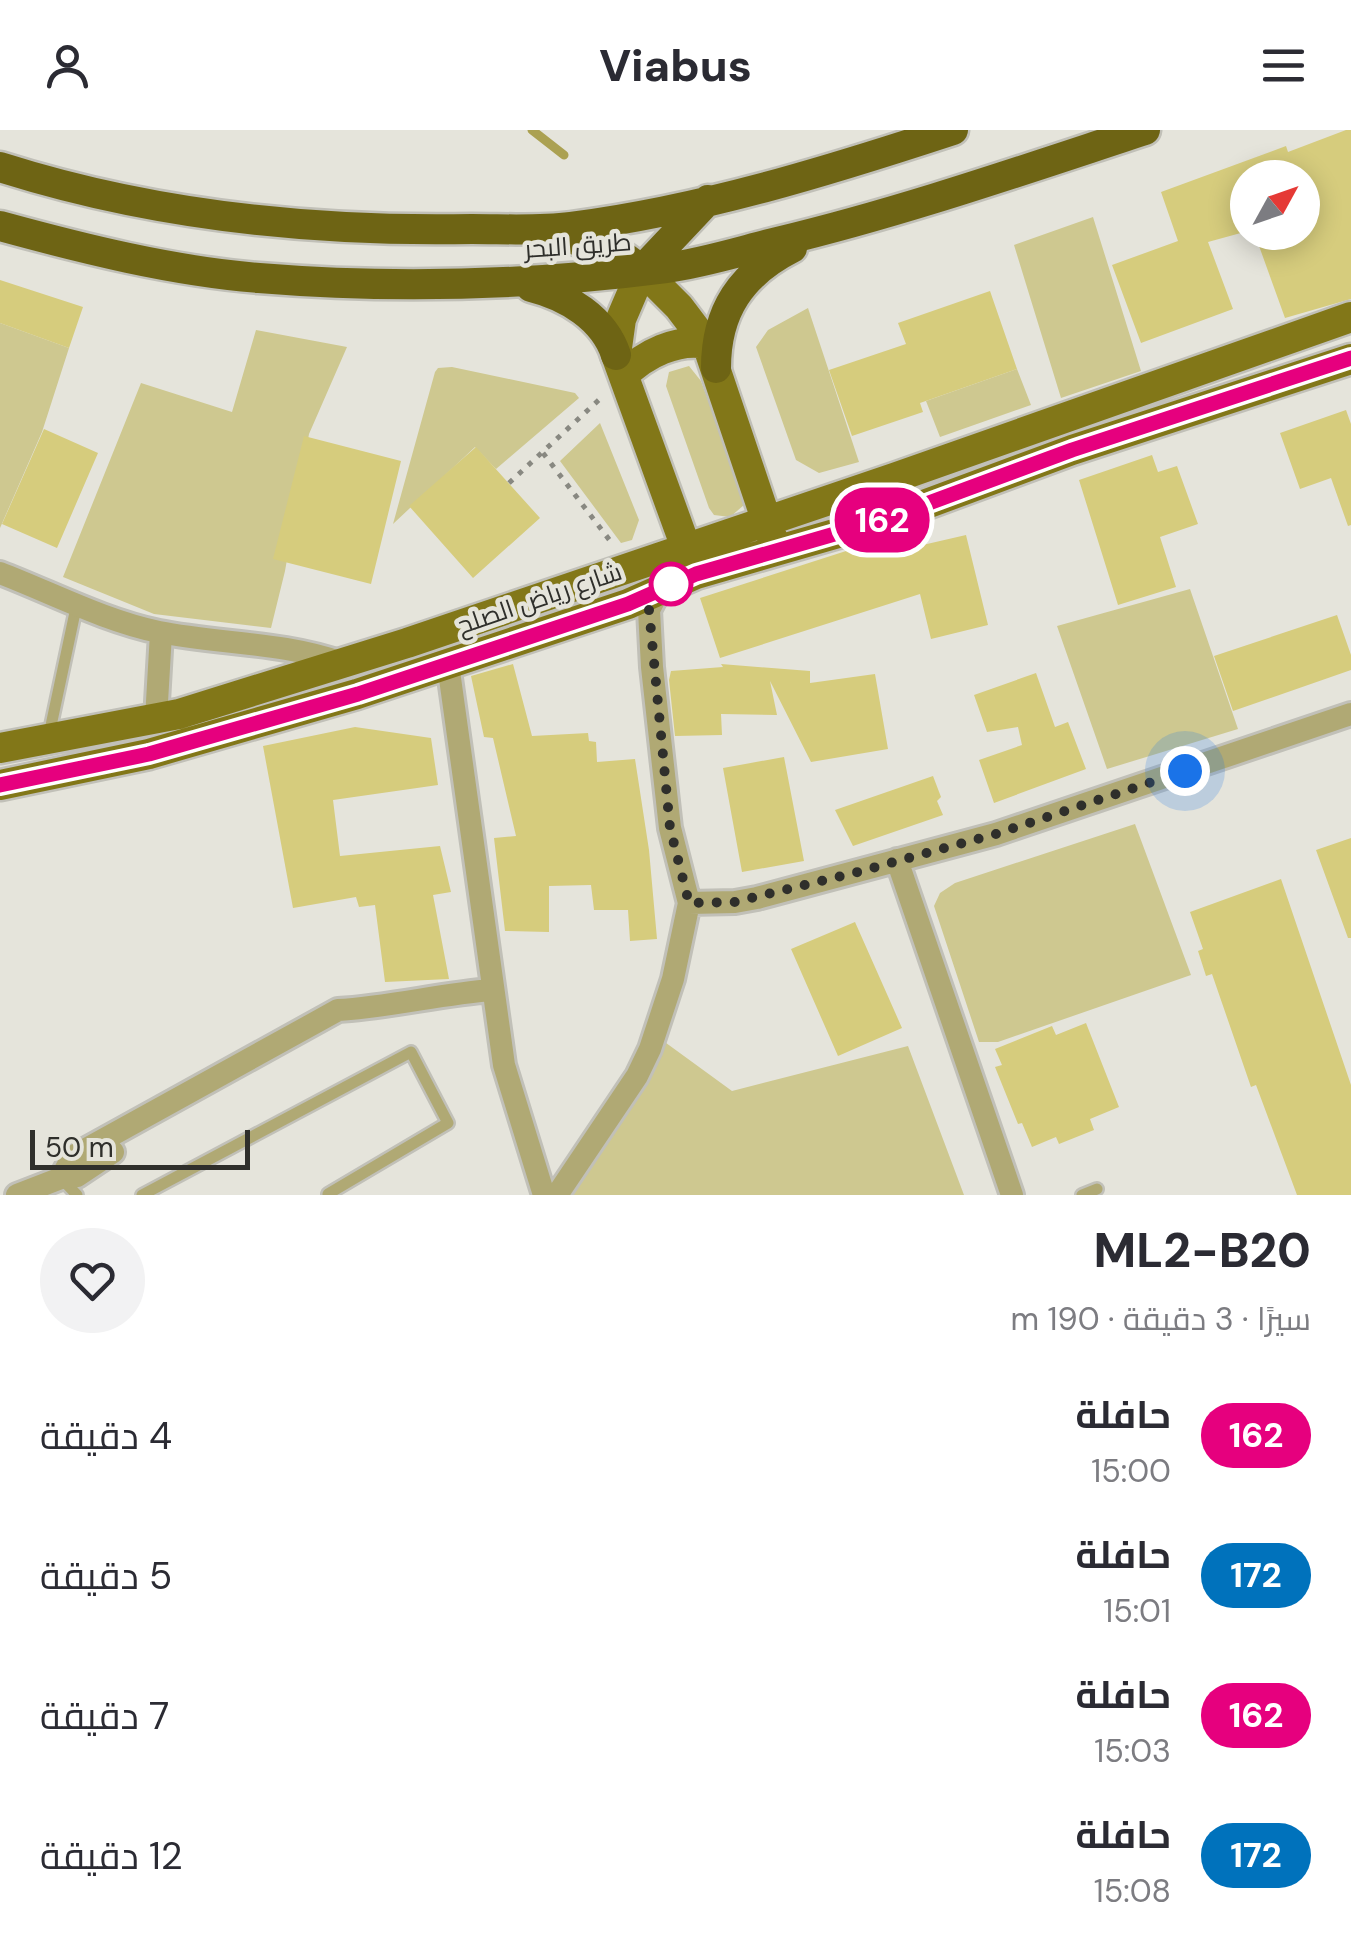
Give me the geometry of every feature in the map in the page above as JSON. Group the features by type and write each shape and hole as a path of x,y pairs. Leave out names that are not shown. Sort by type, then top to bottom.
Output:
{"highway":[{"name":"طريق البحر","path":"0,168 204,213 310,226 419,230 568,227 781,185 953,130"},
{"name":"طريق البحر","path":"0,226 120,255 258,278 410,282 584,278 668,268 839,227 1146,130"},
{"path":"540,228 624,258 642,270 708,200"},
{"path":"712,356 736,293 751,273 788,250 839,227"},
{"path":"493,280 562,296 591,318 622,369"}],"main road":[{"path":"690,562 622,369 621,319 642,270 679,307 712,356 776,552"},
{"name":"شارع رياض الصلح","path":"0,785 195,742 628,604 662,587 690,562 767,521 1351,317"},
{"path":"622,369 664,348 712,356"},
{"name":"شارع رياض الصلح","path":"0,748 156,719 342,663 622,570 776,552 883,520 1072,450 1351,358"}],"street":[{"path":"0,573 130,626 290,649 342,663"},
{"path":"557,1195 637,1076 650,1049 673,979 689,903 670,828 652,668 649,610 662,587"},
{"path":"156,719 161,632"},
{"path":"448,664 504,1065 544,1195"},
{"path":"689,903 746,900 996,834 1351,714"},
{"path":"897,860 1012,1195"},
{"path":"29,1193 69,1187 88,1166 368,1008 441,994 492,990"},
{"path":"0,1188 9,1195"}],"lane":[{"path":"48,739 77,603"},
{"path":"142,1195 411,1052 448,1124 328,1194"},
{"path":"1082,1195 1097,1189"}],"path":[{"path":"509,483 543,453 622,369"},
{"path":"543,453 614,546 622,570"}],"shaded area":[{"path":"1093,217 1141,371 1061,398 1014,245"},
{"path":"808,308 859,462 819,473 796,460 756,347 768,330"},
{"path":"0,323 69,348 42,432 0,528"},
{"path":"256,330 347,347 309,434 271,628 154,614 63,577 141,383 232,412"},
{"path":"689,366 701,381 744,497 744,505 730,517 714,515 709,508 666,386 669,372"},
{"path":"452,367 575,393 579,398 496,469 475,447 393,524 435,372"},
{"path":"1017,369 1031,405 940,437 926,401"},
{"path":"600,423 639,520 632,540 621,543 560,461"},
{"path":"1190,589 1238,729 1107,769 1057,626"},
{"path":"1135,824 1191,975 998,1042 979,1042 934,906 940,893 955,883"},
{"path":"662,1040 732,1091 908,1046 964,1195 571,1195 641,1093"}],"building":[{"path":"1351,130 1351,299 1285,318 1260,250 1320,250 1320,160 1248,160 1286,146 1288,152"},
{"path":"1230,167 1230,236 1208,242 1233,309 1141,343 1112,265 1178,241 1161,192"},
{"path":"0,280 83,307 69,348 0,323"},
{"path":"990,291 1017,369 920,403 923,412 852,436 829,370 906,344 898,323"},
{"path":"1346,410 1351,424 1348,526 1331,478 1300,489 1280,433"},
{"path":"44,429 98,453 57,548 2,524"},
{"path":"304,436 401,461 371,584 273,559"},
{"path":"476,447 540,518 473,578 409,506"},
{"path":"1152,455 1158,472 1177,466 1198,524 1160,537 1176,587 1118,605 1079,480"},
{"path":"966,535 988,625 931,639 920,594 720,658 700,598 871,543 875,556"},
{"path":"1337,615 1351,655 1351,670 1233,711 1214,656"},
{"path":"513,664 532,736 588,733 589,741 596,742 597,762 635,759 657,939 630,941 628,910 594,910 591,885 549,886 549,932 505,931 494,838 516,836 493,738 484,737 471,676"},
{"path":"721,664 810,671 810,683 875,674 888,749 811,762 770,681 777,715 721,714 722,735 675,736 671,671 723,667"},
{"path":"1036,673 1055,727 1068,722 1086,769 994,803 979,760 1022,745 1018,727 987,732 974,695"},
{"path":"355,727 431,738 438,785 333,800 340,856 440,846 451,892 433,895 449,979 385,982 375,905 359,907 356,897 293,908 263,746"},
{"path":"784,757 804,861 742,872 723,768"},
{"path":"933,776 943,815 853,846 835,810"},
{"path":"1351,838 1351,938 1348,938 1316,850"},
{"path":"1281,879 1351,1085 1351,1195 1297,1195 1256,1085 1251,1087 1212,974 1206,976 1198,951 1203,949 1190,912"},
{"path":"855,922 902,1028 838,1056 791,949"},
{"path":"1086,1023 1119,1107 1090,1119 1094,1130 1059,1144 1056,1137 1032,1147 1022,1123 1018,1124 995,1067 1002,1065 995,1049 1052,1026 1056,1035"}],"waterway":[{"path":"532,130 564,155"}],"bus line":[{"name":"162","path":"0,785 149,754 358,694 628,604 696,574 883,520 1072,450 1351,358"}],"route":[{"path":"671,584 662,587 649,610 652,668 670,828 689,903 735,902 854,873 996,834 1185,771"}]}
